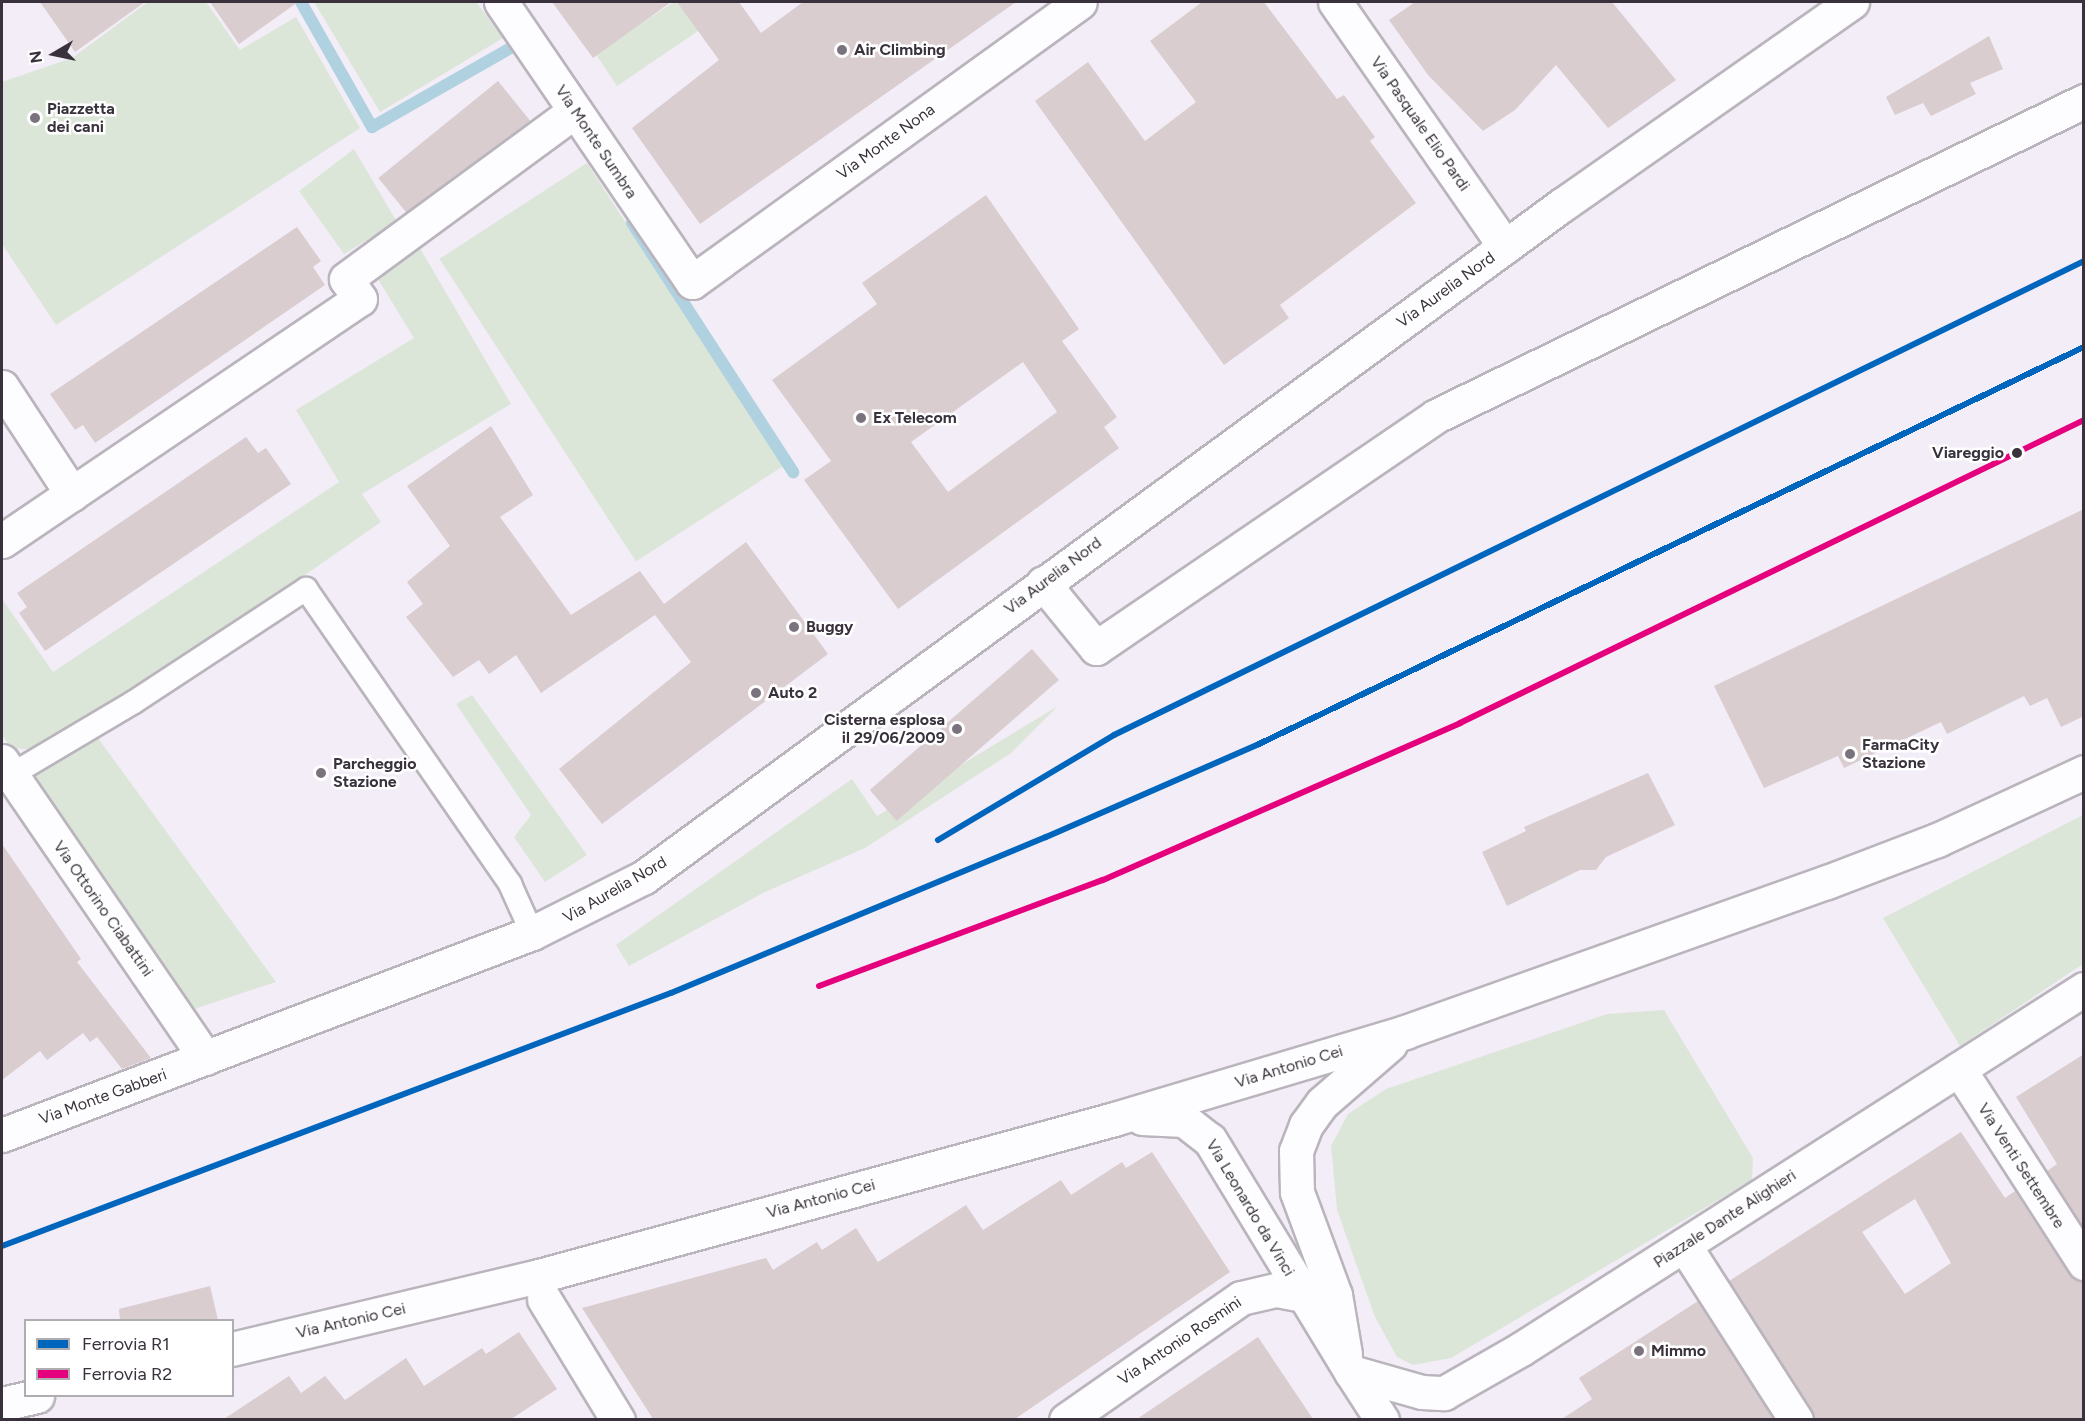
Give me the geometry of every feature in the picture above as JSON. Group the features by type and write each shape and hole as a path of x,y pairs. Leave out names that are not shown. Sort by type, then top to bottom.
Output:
{"street":[{"name":"Via Monte Sumbra","path":"501,2 692,282"},
{"name":"Via Monte Nona","path":"692,282 1080,2"},
{"name":"Via Pasquale Elio Pardi","path":"1335,2 1505,247"},
{"name":"Via Aurelia Nord","path":"205,1058 573,917 644,877 1505,247 1852,2"},
{"path":"1043,583 1096,648 1436,416 2084,101"},
{"path":"2,542 360,299 346,279 575,111"},
{"path":"2,387 72,494"},
{"name":"Via Ottorino Ciabattini","path":"6,768 205,1058"},
{"path":"1405,1032 1827,882 1937,840 2084,772"},
{"name":"Piazzale Dante Alighieri","path":"1349,1368 1430,1393 1453,1390 2084,989"},
{"name":"Via Antonio Cei","path":"234,1349 539,1276 1113,1119 1405,1032"},
{"name":"Via Leonardo da Vinci","path":"1349,1368 1335,1295 1297,1192 1296,1151 1306,1125 1322,1103 1405,1032"},
{"name":"Via Monte Gabberi","path":"2,1135 205,1058"},
{"name":"Via Venti Settembre","path":"1959,1069 2084,1263"},
{"name":"Via Leonardo da Vinci","path":"1113,1119 1176,1119 1198,1128 1382,1419"},
{"path":"1684,1245 1796,1419"},
{"name":"Via Antonio Rosmini","path":"1066,1419 1241,1298 1277,1290 1302,1295"},
{"path":"544,1299 618,1419"},
{"path":"2,1404 29,1397"}],"lane":[{"path":"6,768 134,702 306,589 510,884 532,933"}],"green space":[{"path":"148,2 206,2 240,50 296,17 360,128 56,325 2,244 2,82 72,58"},
{"path":"314,2 476,2 503,38 380,112"},
{"path":"674,2 684,2 704,27 617,86 595,53"},
{"path":"354,149 397,222 344,254 299,191"},
{"path":"587,163 784,466 636,562 439,259"},
{"path":"417,243 511,404 362,494 381,522 52,751 11,748 2,735 2,599 53,672 339,482 296,410 414,338 373,271"},
{"path":"472,695 587,855 545,882 514,837 531,815 456,704"},
{"path":"1058,706 1011,753 865,848 765,892 629,966 616,945 852,779 877,816"},
{"path":"95,734 276,982 185,1012 26,779"},
{"path":"2083,815 2083,964 1960,1046 1883,918"},
{"path":"1664,1010 1753,1158 1752,1180 1451,1358 1413,1365 1397,1357 1375,1317 1337,1210 1331,1146 1348,1114 1386,1089 1607,1014"}],"building":[{"path":"40,2 145,2 75,52"},
{"path":"210,2 298,2 239,44"},
{"path":"552,2 671,2 593,58"},
{"path":"677,2 739,2 761,33 803,2 1016,2 700,224 632,128 719,60"},
{"path":"1202,2 1264,2 1337,99 1344,95 1375,137 1370,141 1416,203 1280,305 1289,318 1224,365 1035,101 1088,62 1145,141 1196,102 1150,41"},
{"path":"1415,2 1612,2 1676,80 1608,128 1556,65 1515,110 1483,131 1428,75 1389,20"},
{"path":"1989,36 2003,69 1970,83 1976,94 1931,116 1923,103 1895,115 1886,97"},
{"path":"498,81 530,121 410,218 378,178"},
{"path":"986,195 1079,329 1062,341 1117,417 1104,427 1119,448 898,609 804,480 831,461 772,380 877,304 862,283","holes":["1023,362 1057,412 948,492 911,442"]},
{"path":"297,227 321,261 313,267 325,285 95,443 83,425 75,430 50,394"},
{"path":"491,426 533,495 500,517 571,615 640,571 664,604 746,542 828,654 602,824 559,769 691,662 655,615 541,693 516,655 489,674 479,660 453,677 406,617 423,604 407,582 450,546 407,486"},
{"path":"246,437 258,453 266,448 291,484 45,651 19,613 27,607 17,593"},
{"path":"2084,509 2084,716 2061,727 2047,698 2030,706 2024,696 1947,734 1941,722 1844,768 1838,756 1764,788 1714,686"},
{"name":"Cisterna esplosa il 29/06/2009","path":"1032,649 1059,680 897,821 870,790"},
{"path":"1648,773 1675,825 1606,857 1596,870 1580,870 1507,906 1482,852 1526,831 1524,827"},
{"path":"2,844 81,959 77,962 151,1058 122,1069 97,1037 90,1042 83,1033 47,1060 40,1051 2,1080"},
{"path":"2084,1054 2084,1228 2047,1171 2057,1164 2016,1097"},
{"path":"1961,1132 2005,1198 2015,1191 2068,1273 2084,1281 2084,1419 1815,1419 1729,1281","holes":["1915,1199 1951,1263 1905,1294 1862,1232"]},
{"path":"1152,1152 1230,1272 1015,1419 653,1419 582,1308 766,1258 773,1270 817,1242 822,1250 856,1228 878,1262 966,1205 983,1230 1061,1180 1071,1195 1122,1162 1126,1168"},
{"path":"210,1286 218,1319 120,1319 119,1309"},
{"path":"1698,1301 1773,1419 1562,1419 1592,1399 1579,1378"},
{"path":"519,1332 557,1389 511,1419 224,1419 289,1376 301,1393 325,1376 345,1400 406,1358 424,1386 482,1348 486,1354"},
{"path":"1258,1337 1313,1419 1137,1419 1190,1383"}],"waterway":[{"path":"301,2 372,127 519,43"},
{"path":"632,223 793,472"}],"rail line":[{"name":"R1","path":"938,840 1114,735 2084,261"},
{"name":"R1","path":"2,1246 671,993 1046,837 1259,744 2084,347"},
{"name":"R2","path":"819,986 1103,880 1460,723 2084,420"}],"place":[{"name":"Air Climbing","path":"842,50"},
{"name":"Piazzetta dei cani","path":"35,118"},
{"name":"Ex Telecom","path":"861,418"},
{"name":"Viareggio","path":"2017,453"},
{"name":"Buggy","path":"794,627"},
{"name":"Auto 2","path":"756,693"},
{"name":"Cisterna esplosa il 29/06/2009","path":"957,729"},
{"name":"FarmaCity Stazione","path":"1850,754"},
{"name":"Parcheggio Stazione","path":"321,773"},
{"name":"Mimmo","path":"1639,1351"}]}
